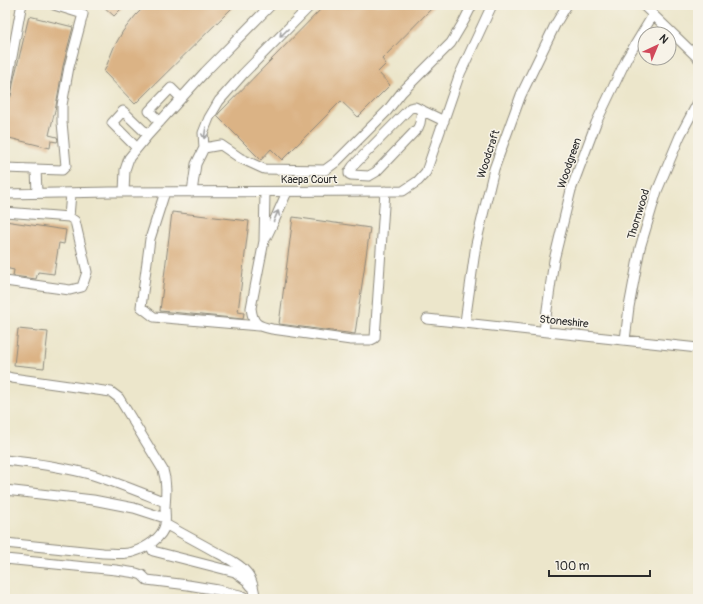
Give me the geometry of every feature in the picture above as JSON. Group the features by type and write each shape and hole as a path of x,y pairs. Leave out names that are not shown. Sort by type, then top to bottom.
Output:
{"street":[{"path":"5,95 7,75 20,8 22,5"},
{"path":"5,168 62,170 66,166 62,105 68,67 83,14 54,5"},
{"path":"124,192 125,170 129,158 205,72 271,5"},
{"path":"192,192 196,164 204,148 203,133 209,118 219,101 243,74 311,5"},
{"path":"204,148 221,146 240,158 264,169 325,170 336,162 451,43 472,5"},
{"name":"Kaepa Court","path":"5,194 71,192 402,191 418,181 426,172 459,76 492,5"},
{"name":"Woodcraft","path":"465,322 476,244 494,169 521,95 555,25 567,5"},
{"path":"643,5 698,58"},
{"name":"Woodgreen","path":"544,331 554,260 572,190 596,123 627,58 653,15"},
{"path":"160,122 149,110 171,88 181,98"},
{"name":"Thornwood","path":"626,340 629,307 640,248 657,191 680,136 698,102"},
{"path":"422,110 418,128 376,172 369,176 349,174 353,166 406,111 413,107 422,110 444,121"},
{"path":"137,148 112,122 123,111 148,135"},
{"path":"36,169 37,193"},
{"path":"165,192 150,239 141,307 154,317 259,326 351,340 371,340 376,338 385,191"},
{"path":"69,217 71,192"},
{"path":"259,326 252,318 250,308 264,241 265,192"},
{"path":"264,241 287,192"},
{"path":"5,212 69,217 75,221 87,272 82,287 70,290 5,281"},
{"name":"Stoneshire","path":"427,318 698,348"},
{"path":"5,376 111,392 119,398 163,470 166,478 165,521 162,533 150,544 133,552 118,554 103,553 5,543"},
{"path":"5,460 28,462 93,475 166,502"},
{"path":"5,490 93,500 134,508 165,521 242,568 248,574 253,596"},
{"path":"150,544 153,551 235,572 247,581 253,596"},
{"path":"5,559 116,570 136,573 142,575 147,580 253,596"}],"building":[{"path":"102,5 125,5 114,16"},
{"path":"146,5 235,5 135,104 104,72 114,47 123,31"},
{"path":"325,5 435,5 382,59 386,64 378,72 390,85 358,117 341,101 282,160 271,149 261,160 217,116"},
{"path":"29,16 73,27 63,66 49,135 57,137 58,140 57,142 51,141 50,148 5,137 5,116"},
{"path":"172,212 249,221 238,312 244,313 243,319 160,311"},
{"path":"293,217 370,228 355,334 279,324"},
{"path":"5,221 66,230 64,244 59,243 54,274 38,272 36,279 13,276 14,270 5,268"},
{"path":"18,329 48,332 44,368 14,365"}]}
